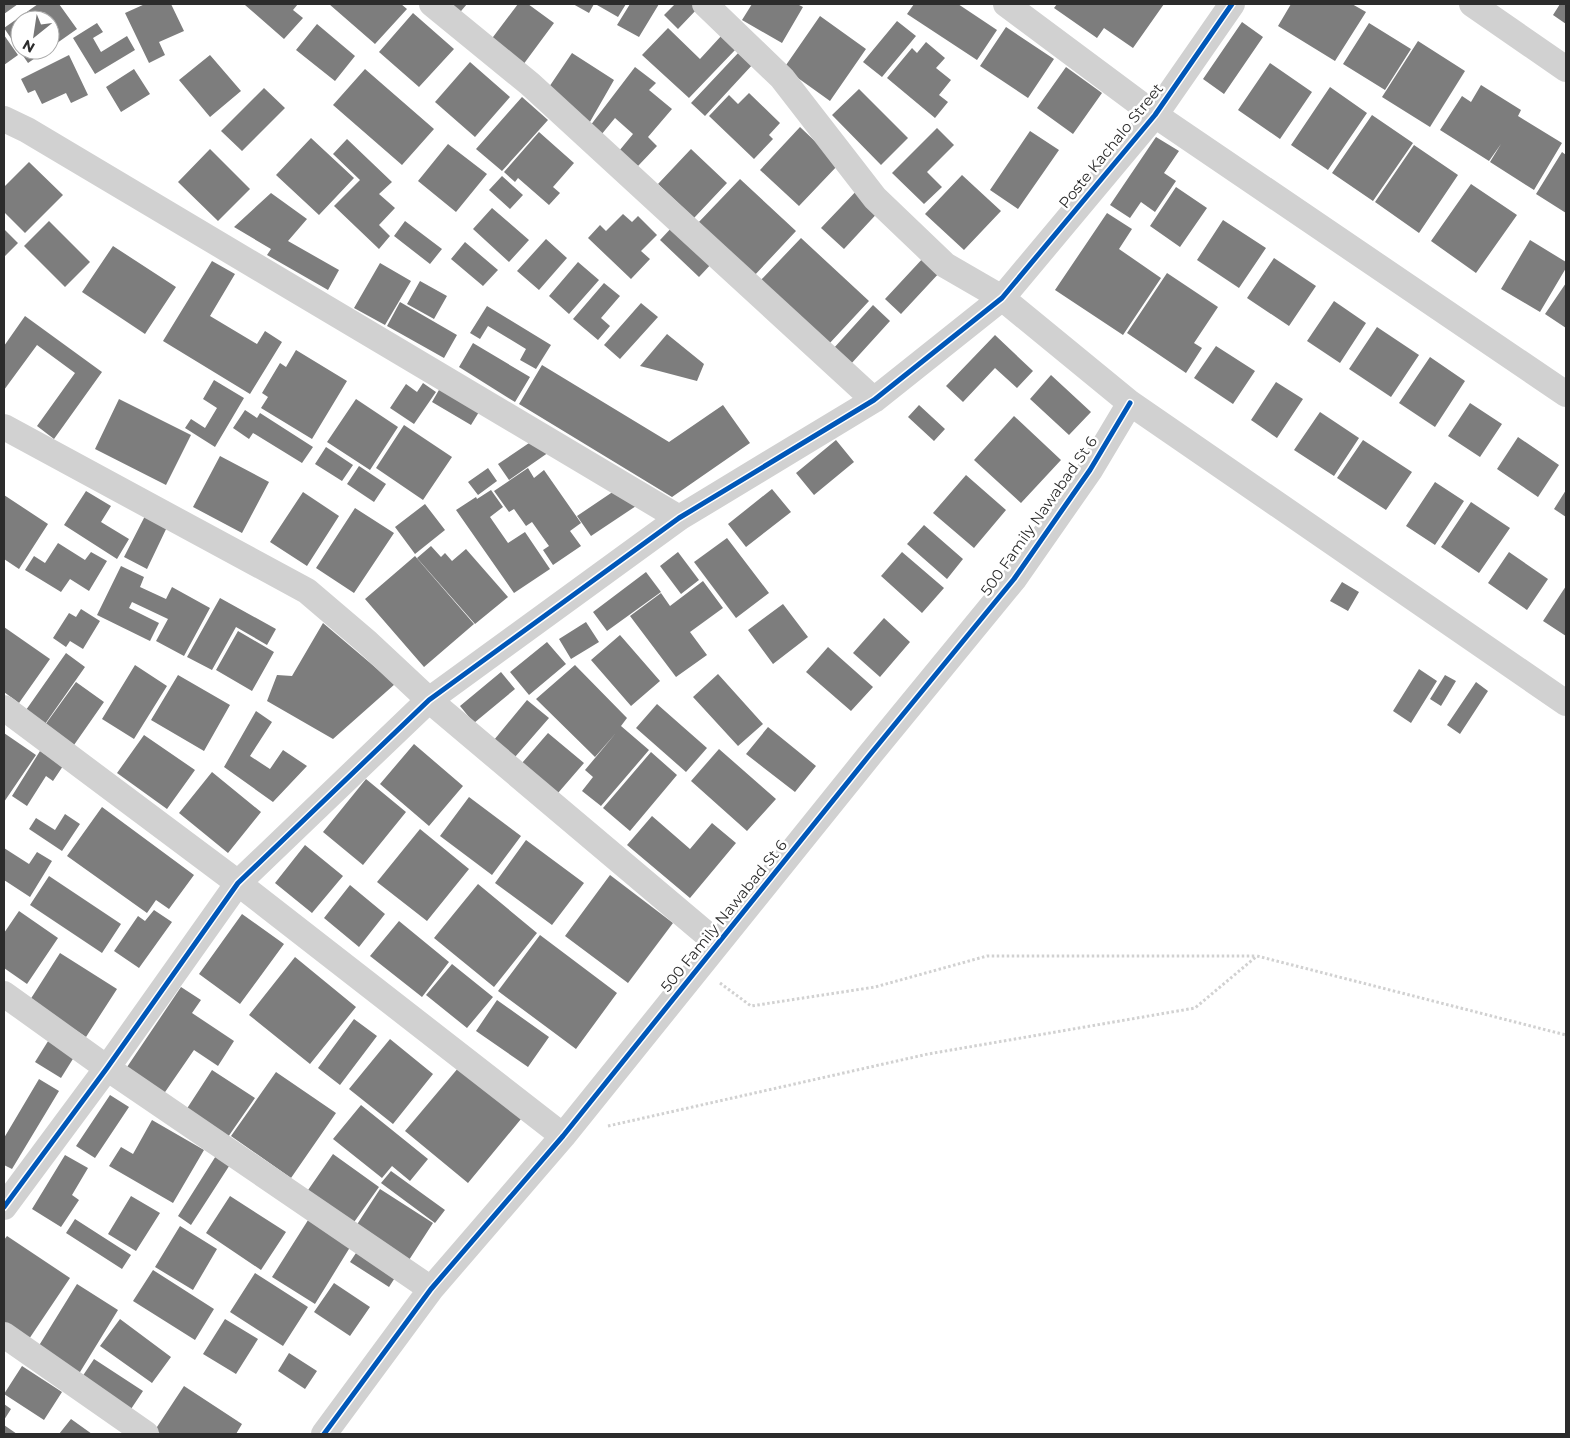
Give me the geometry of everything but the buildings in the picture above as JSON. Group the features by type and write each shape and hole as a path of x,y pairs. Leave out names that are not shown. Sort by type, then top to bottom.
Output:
{"street":[{"path":"432,4 530,84 874,400"},
{"path":"705,4 782,78 875,198 945,265 1002,298 1130,403 1566,703"},
{"path":"1006,4 1155,115 1566,394"},
{"name":"Poste Kachalo Street","path":"4,1207 107,1068 238,883 429,700 679,518 874,400 1002,298 1155,115 1232,4"},
{"path":"1472,4 1566,69"},
{"path":"4,118 679,518"},
{"name":"500 Family Nawabad St 6","path":"324,1434 431,1289 562,1136 1014,579 1090,470 1130,403"},
{"path":"4,427 307,592 368,643 429,700 717,943"},
{"path":"4,708 238,883 562,1136"},
{"path":"4,994 107,1068 431,1289"},
{"path":"4,1334 146,1434"}],"path":[{"path":"698,968 751,1006 875,987 988,956 1257,956 1566,1035"},
{"path":"562,1136 928,1054 1195,1008 1257,956"}],"cycle path":[{"path":"4,1207 107,1068 238,883 429,700 679,518 874,400 1002,298 1155,115 1232,4"},
{"path":"324,1434 431,1289 563,1136 1014,579 1090,470 1130,403"}]}
